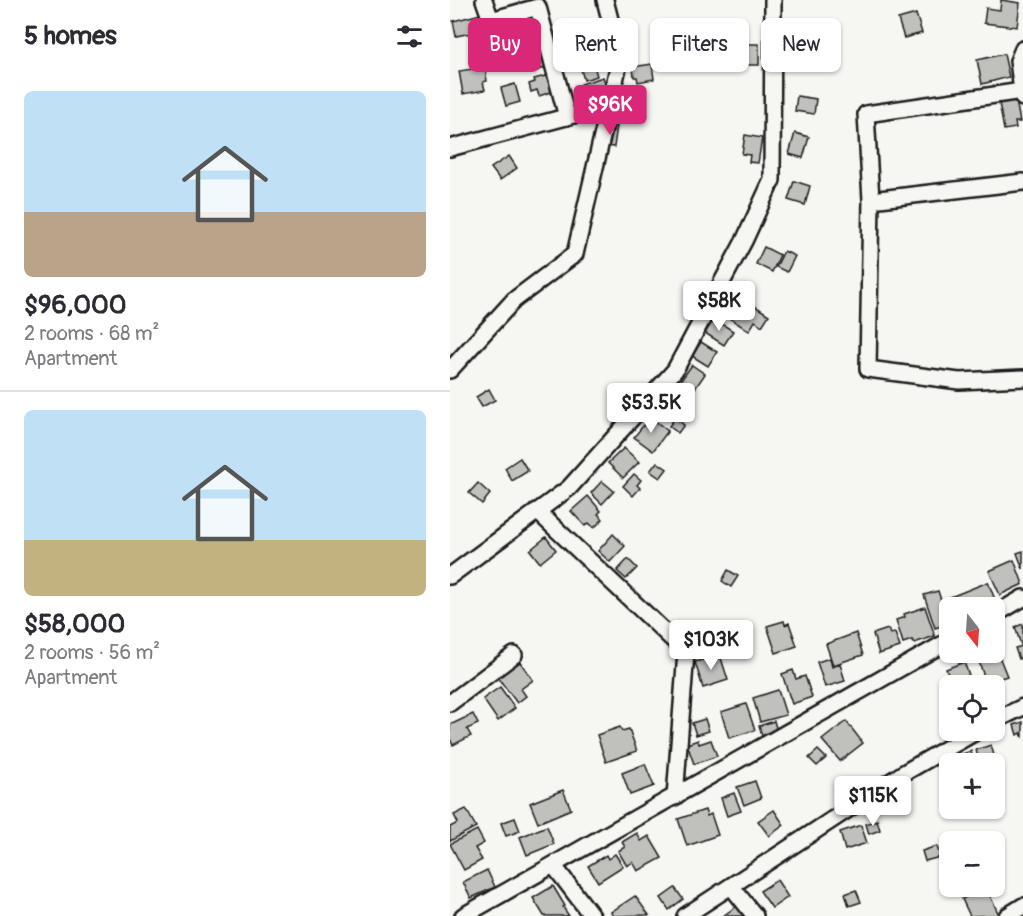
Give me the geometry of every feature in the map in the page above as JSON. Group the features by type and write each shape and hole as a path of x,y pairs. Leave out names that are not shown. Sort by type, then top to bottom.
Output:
{"street":[{"path":"484,0 491,20 538,7 567,117"},
{"path":"450,370 514,300 575,254 620,59 605,0"},
{"path":"450,576 569,488 675,370 744,241 772,180 773,0"},
{"path":"1023,49 1018,61 1023,94 866,114 871,201 868,369 959,381 1023,378"},
{"path":"450,148 611,105"},
{"path":"871,201 1023,182"},
{"path":"537,511 686,652 675,797"},
{"path":"1005,609 1023,598"},
{"path":"463,916 939,646"},
{"path":"450,703 514,655"},
{"path":"1005,716 1023,707"},
{"path":"685,916 903,774 960,741"},
{"path":"554,866 592,916"},
{"path":"731,886 755,916"},
{"path":"1007,916 1023,906"}],"building":[{"path":"1001,0 1020,3 1017,27 984,23 986,8 1000,10"},
{"path":"481,14 482,18 468,18 468,34 456,36 453,21"},
{"path":"916,14 922,33 904,38 898,19"},
{"path":"749,44 759,44 759,65 749,65"},
{"path":"547,49 552,66 541,69 541,51"},
{"path":"1004,54 1009,77 982,84 977,60"},
{"path":"650,64 650,72 653,72 654,79 638,82 634,72 638,72 638,66"},
{"path":"459,71 486,72 487,81 483,82 485,90 463,94"},
{"path":"582,72 596,72 597,76 584,80"},
{"path":"549,75 554,91 539,96 537,90 531,92 529,84 535,82 534,79"},
{"path":"603,77 610,99 588,106 581,84"},
{"path":"515,84 520,102 506,106 501,88"},
{"path":"797,96 816,99 814,114 795,111"},
{"path":"1016,100 1020,122 1015,122 1016,128 1004,130 999,103"},
{"path":"607,125 617,126 614,147 604,146"},
{"path":"795,133 809,137 803,158 789,154"},
{"path":"745,135 762,138 758,163 749,162 750,155 742,154"},
{"path":"509,156 517,168 500,180 491,168"},
{"path":"794,181 810,186 805,205 788,200"},
{"path":"764,247 780,255 772,272 756,264"},
{"path":"784,251 795,256 787,272 776,267"},
{"path":"736,294 769,315 762,326 755,321 749,331 723,314"},
{"path":"714,319 733,331 724,345 705,333"},
{"path":"701,342 717,352 708,366 692,356"},
{"path":"692,365 705,374 694,390 681,380"},
{"path":"489,389 495,400 482,407 476,397"},
{"path":"650,417 668,431 653,451 634,437"},
{"path":"675,418 684,425 678,433 669,426"},
{"path":"624,448 639,462 623,478 608,463"},
{"path":"520,458 528,471 512,481 505,468"},
{"path":"657,462 667,469 660,478 650,471"},
{"path":"634,474 641,480 637,485 640,488 633,496 623,486"},
{"path":"602,481 614,491 602,504 591,493"},
{"path":"478,483 490,494 482,504 469,493"},
{"path":"588,496 601,511 598,514 603,519 594,528 589,523 585,526 571,511"},
{"path":"613,534 625,546 610,562 598,551"},
{"path":"546,537 556,550 540,563 530,550"},
{"path":"1023,551 1023,569 1017,553"},
{"path":"628,559 637,568 626,579 617,571"},
{"path":"1014,560 1023,584 1000,595 989,571"},
{"path":"728,570 738,576 731,587 722,581"},
{"path":"988,582 994,597 950,597"},
{"path":"938,591 940,597 939,627 935,628 924,595"},
{"path":"925,607 935,636 914,643 912,640 903,643 896,620 905,617 904,614"},
{"path":"784,621 785,625 789,623 797,646 776,653 767,626"},
{"path":"1023,624 1023,644 1021,645 1015,627"},
{"path":"888,629 890,634 895,633 900,647 879,654 873,634"},
{"path":"856,633 863,655 833,665 826,644"},
{"path":"1023,646 1023,657 1019,659 1015,648"},
{"path":"720,655 728,680 703,688 695,662"},
{"path":"830,658 832,667 840,664 845,681 825,687 817,662"},
{"path":"518,659 533,680 521,689 526,696 517,703 496,675"},
{"path":"964,663 969,675 948,675 946,669"},
{"path":"980,663 1002,663 1007,676 1005,675 983,675"},
{"path":"793,670 796,679 805,676 812,697 792,704 782,674"},
{"path":"500,687 515,708 498,721 483,699"},
{"path":"778,690 786,715 760,722 753,698"},
{"path":"746,704 755,730 729,738 721,712"},
{"path":"473,714 478,724 467,729 471,736 453,745 450,739 450,725"},
{"path":"705,719 709,731 696,735 692,723"},
{"path":"774,721 777,731 762,736 759,726"},
{"path":"846,721 863,743 840,761 822,740"},
{"path":"1023,722 1023,738 1021,733 1017,735 1014,725"},
{"path":"620,727 622,731 629,729 637,751 606,762 597,735"},
{"path":"698,740 699,744 711,740 717,756 694,764 687,744"},
{"path":"991,745 993,753 977,753 976,750"},
{"path":"818,750 826,758 817,766 809,758"},
{"path":"645,764 654,786 630,795 622,773"},
{"path":"755,781 761,798 744,805 737,787"},
{"path":"563,790 571,809 538,823 530,803"},
{"path":"734,793 741,811 727,816 721,798"},
{"path":"466,809 476,827 450,841 450,827 458,823 454,815"},
{"path":"705,810 707,816 711,814 718,835 687,846 678,819"},
{"path":"774,810 784,825 769,836 758,821"},
{"path":"515,818 520,831 506,836 501,823"},
{"path":"877,820 880,830 869,834 866,824"},
{"path":"861,825 867,843 845,850 840,832"},
{"path":"547,826 554,844 527,855 520,837"},
{"path":"477,830 484,843 475,848 482,860 464,870 450,844"},
{"path":"637,833 641,841 649,836 662,858 638,871 633,862 627,866 618,851 625,847 622,842"},
{"path":"937,846 939,857 925,861 922,851"},
{"path":"615,854 623,866 598,882 588,866 606,855 608,859"},
{"path":"487,870 495,887 471,898 463,882"},
{"path":"777,880 788,897 772,908 760,891"},
{"path":"553,886 569,916 544,916 533,898"},
{"path":"675,888 683,899 669,910 661,898"},
{"path":"856,890 861,902 849,906 845,894"},
{"path":"635,896 649,915 614,916 611,912"},
{"path":"991,897 999,915 970,916 962,899"},
{"path":"741,903 750,916 723,916"}]}
